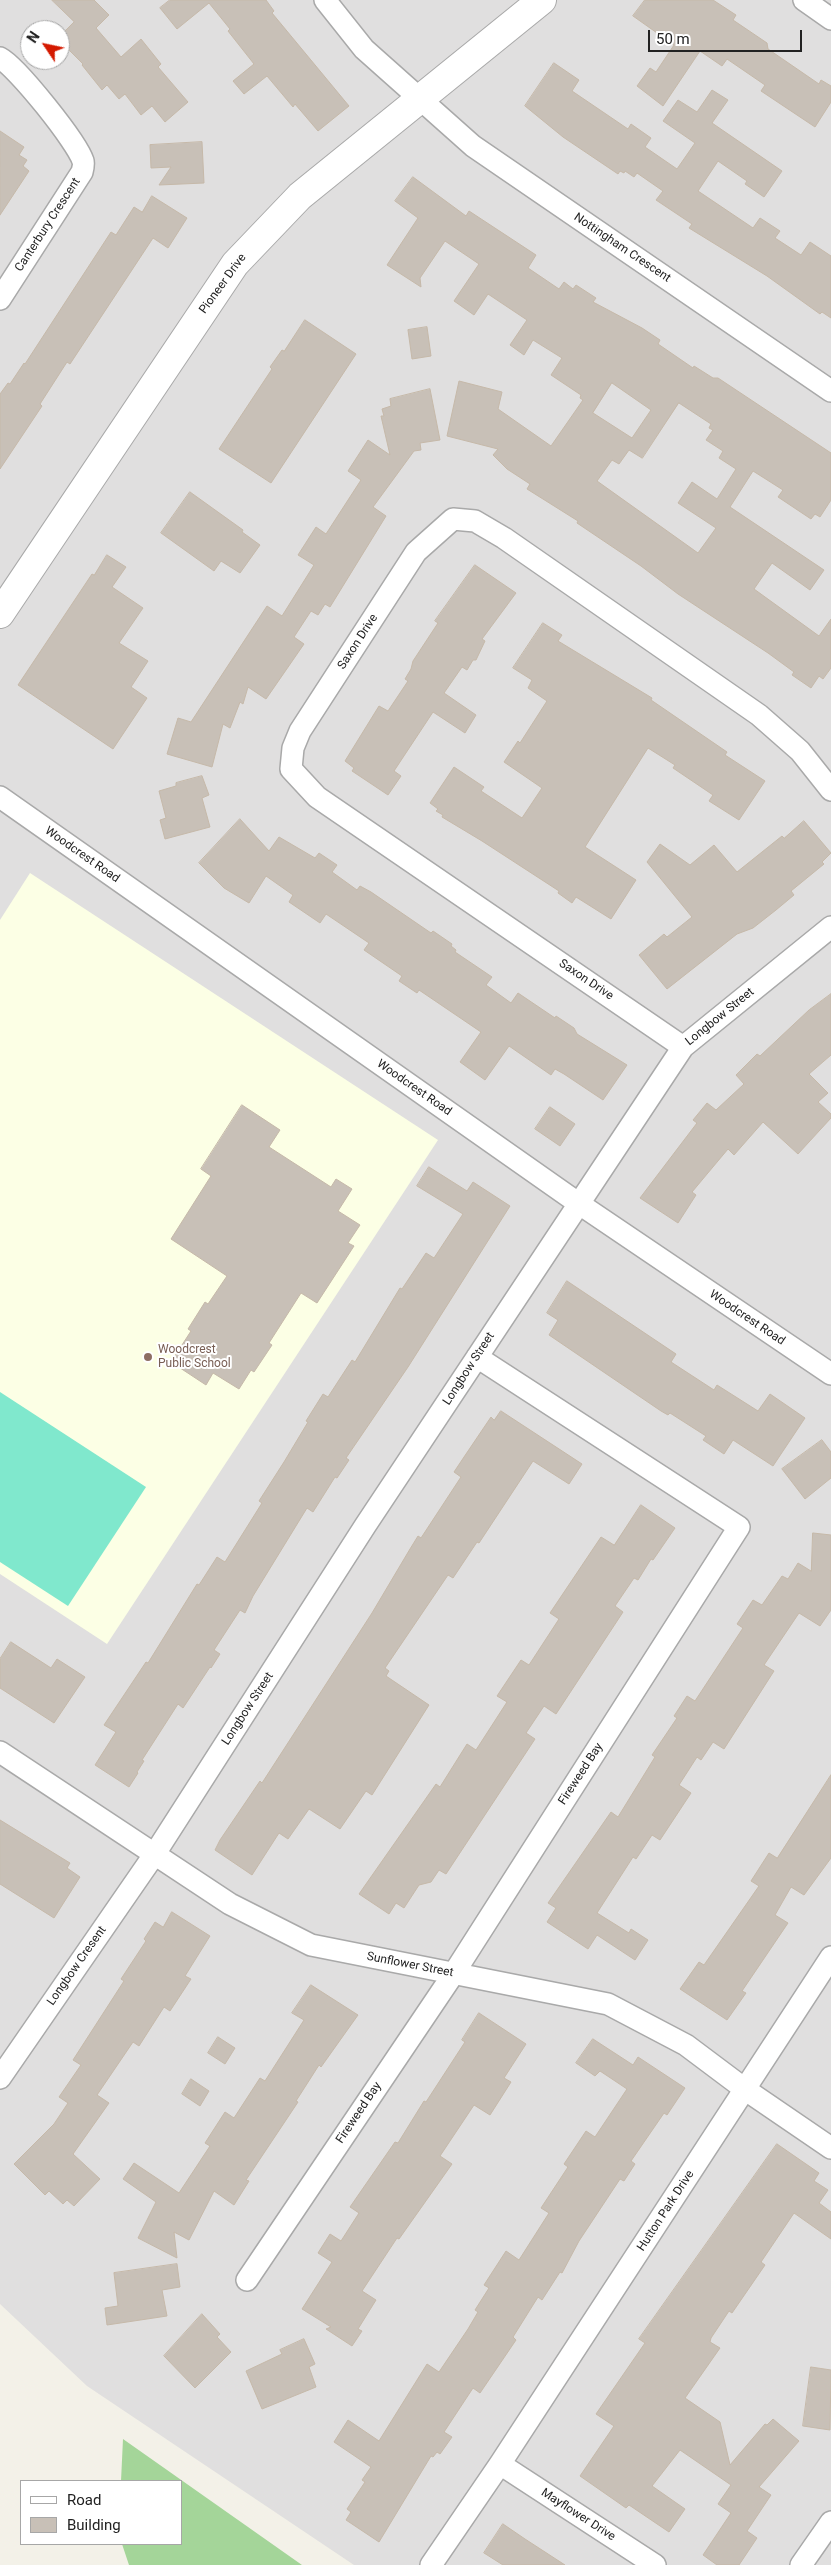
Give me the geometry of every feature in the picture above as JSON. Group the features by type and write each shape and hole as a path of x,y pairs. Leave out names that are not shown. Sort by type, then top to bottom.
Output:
{"street":[{"name":"Nottingham Crescent","path":"325,0 364,48 473,146 831,390"},
{"name":"Pioneer Drive","path":"4,596 235,264 300,196 542,0"},
{"path":"804,0 831,19"},
{"name":"Canterbury Crescent","path":"0,58 17,71 72,142 84,162 82,172 0,299"},
{"name":"Saxon Drive","path":"683,1046 317,797 291,768 293,748 300,731 416,552 453,519 475,521 504,538 759,715 800,751 831,790"},
{"name":"Woodcrest Road","path":"0,797 578,1204 831,1374"},
{"name":"Longbow Street","path":"154,1855 477,1357 683,1046 831,927"},
{"name":"Fireweed Bay","path":"246,2280 454,1973 739,1527 477,1357"},
{"name":"Sunflower Street","path":"0,1752 230,1904 311,1945 608,2004 686,2045 746,2090 831,2148"},
{"name":"Longbow Cresent","path":"0,2078 154,1855"},
{"name":"Hutton Park Drive","path":"431,2565 500,2464 746,2090 831,1957"},
{"name":"Mayflower Drive","path":"500,2464 655,2565"},
{"path":"801,2565 831,2522"}],"shaded area":[{"path":"0,0 831,0 831,2565 354,2565 87,2386 0,2304"},
{"name":"Woodcrest Public School","path":"30,873 438,1140 107,1644 0,1574 0,920"}],"green space":[{"path":"0,1392 146,1487 68,1606 0,1562"},
{"path":"123,2439 181,2480 121,2480"},
{"path":"182,2481 302,2565 129,2565 122,2545 182,2545"}],"building":[{"path":"52,0 94,0 109,15 96,28 121,57 141,39 161,64 158,67 188,102 165,122 152,106 141,115 125,94 119,99 107,85 102,90 83,64 70,51 70,26 74,22"},
{"path":"170,0 266,0 274,11 272,13 349,106 318,131 295,104 293,107 267,76 244,94 233,81 254,64 228,31 230,29 209,3 177,29 160,8"},
{"path":"645,0 713,0 736,15 733,20 767,43 768,49 819,84 821,80 831,86 831,102 815,127 761,91 765,85 727,59 722,66 700,51 663,106 637,86 650,68 656,72 674,45 633,16"},
{"path":"554,63 579,80 572,91 628,129 631,124 651,138 645,147 677,169 695,143 663,121 678,100 697,112 712,90 728,100 712,123 782,171 764,197 745,184 747,181 718,161 698,191 753,228 760,218 780,231 775,238 801,255 810,242 831,256 831,318 822,312 820,314 767,276 689,228 692,224 656,200 663,191 637,173 634,177 625,171 624,173 620,171 618,174 563,137 525,106"},
{"path":"0,131 24,147 19,155 27,160 23,166 29,171 0,215"},
{"path":"202,142 204,183 159,185 171,167 151,168 150,145"},
{"path":"413,177 466,216 469,211 536,255 528,268 559,289 564,282 573,289 576,285 596,298 593,302 642,328 660,340 658,344 693,368 694,366 713,378 718,378 831,453 831,500 820,517 815,514 811,519 778,497 783,490 753,471 730,507 824,570 810,590 772,563 754,589 819,636 831,619 831,668 823,679 819,676 811,688 792,675 794,672 768,653 678,594 641,566 577,523 578,521 527,489 530,484 507,469 493,455 498,449 447,436 459,381 502,392 498,409 551,446 583,400 580,398 581,395 551,375 562,358 533,340 524,355 510,345 527,320 488,294 474,315 454,301 479,264 445,241 420,278 421,287 387,265 418,218 395,201","holes":["612,383 651,410 632,438 593,413","679,403 711,424 709,428 713,430 706,440 723,451 719,458 736,469 717,499 692,482 678,503 716,528 698,553 597,481 612,460 619,464 629,450 642,458"]},
{"path":"152,196 187,218 168,248 153,238 70,364 67,362 40,404 42,406 0,469 0,394 25,364 111,232 116,235 134,207 142,212"},
{"path":"305,320 356,354 271,483 219,449 272,369 270,367 282,350 284,351"},
{"path":"427,327 431,356 412,359 408,330"},
{"path":"430,389 440,440 420,443 421,450 414,451 373,507 386,516 330,607 325,604 318,615 311,611 294,637 304,644 266,699 248,687 243,704 240,702 230,728 223,724 212,767 167,754 178,718 191,722 267,606 282,616 314,565 298,555 316,527 326,534 361,480 348,471 368,440 390,455 381,416 384,416 382,409 391,406 390,399"},
{"path":"190,492 243,530 242,532 260,545 240,573 221,561 214,571 161,533"},
{"path":"107,555 126,567 112,587 143,608 119,643 148,661 131,687 147,698 113,749 18,685 92,574 94,575"},
{"path":"475,565 516,593 482,639 485,641 476,660 473,660 467,670 462,667 444,693 476,715 465,733 433,712 394,771 401,776 388,795 352,771 354,768 345,761 379,706 388,711 408,681 405,679 413,661 438,623 435,621"},
{"path":"543,623 562,635 558,641 652,698 651,700 727,752 725,755 765,781 739,820 709,801 713,795 673,768 675,765 648,748 585,847 636,880 611,919 576,897 572,903 558,893 559,891 442,817 443,815 436,811 438,809 430,803 454,767 484,787 481,791 522,818 542,788 504,762 518,741 520,743 547,701 528,688 532,680 513,668"},
{"path":"202,776 209,795 202,798 210,827 165,839 160,820 166,818 159,791 176,786 176,783"},
{"path":"240,819 269,851 279,837 315,858 319,853 337,865 332,872 357,890 360,886 371,892 431,933 433,931 452,944 451,946 456,950 455,952 492,977 486,985 511,1003 518,993 555,1018 556,1016 574,1028 577,1034 627,1065 603,1100 555,1069 551,1075 509,1046 485,1080 460,1062 481,1032 419,990 417,993 399,981 402,976 364,950 369,943 326,914 320,923 289,902 293,895 266,876 249,903 224,888 199,863"},
{"path":"804,821 831,853 822,862 824,864 791,891 794,895 776,910 753,928 737,934 667,989 639,955 664,934 667,937 692,917 647,862 660,844 690,865 714,845 737,872"},
{"path":"831,994 831,1055 809,1074 828,1093 818,1102 831,1114 831,1118 798,1154 763,1122 734,1155 728,1149 692,1192 696,1195 678,1223 640,1198 697,1123 693,1120 707,1103 716,1110 744,1084 736,1075 757,1054 760,1056 809,1010"},
{"path":"242,1105 280,1130 269,1147 331,1187 336,1179 352,1189 338,1211 360,1225 348,1243 354,1246 317,1303 301,1293 269,1343 272,1345 254,1372 251,1370 239,1389 213,1373 206,1385 171,1362 191,1331 188,1329 205,1302 208,1304 227,1276 171,1239 211,1176 201,1169"},
{"path":"550,1107 575,1124 560,1146 535,1129"},
{"path":"429,1167 467,1191 473,1182 510,1206 408,1367 346,1458 349,1460 337,1478 335,1477 313,1512 307,1508 253,1596 245,1613 240,1610 214,1650 220,1654 183,1708 178,1704 142,1760 144,1761 129,1787 95,1765 116,1732 104,1725 146,1662 148,1663 197,1584 199,1585 217,1557 225,1562 262,1503 259,1501 323,1394 328,1397 352,1360 355,1362 400,1288 402,1289 426,1253 434,1258 463,1214 417,1186"},
{"path":"567,1281 676,1354 671,1362 714,1390 717,1385 758,1411 770,1394 805,1418 773,1466 733,1440 724,1454 703,1440 706,1436 670,1413 668,1415 661,1411 549,1335 558,1320 547,1313"},
{"path":"501,1411 582,1464 569,1484 533,1461 479,1543 477,1542 453,1578 448,1575 385,1668 389,1671 386,1676 429,1705 372,1795 366,1791 340,1829 309,1809 288,1839 279,1833 252,1875 215,1850 220,1840 260,1781 262,1783 372,1613 418,1536 421,1538 461,1477 454,1472 491,1417 494,1420"},
{"path":"822,1440 831,1452 831,1478 805,1499 782,1469"},
{"path":"641,1505 675,1528 653,1560 651,1559 638,1580 634,1578 615,1606 623,1612 556,1714 544,1706 526,1733 535,1739 446,1874 439,1870 431,1882 419,1885 404,1908 396,1903 389,1914 359,1894 436,1784 440,1787 467,1744 476,1750 507,1702 497,1696 521,1660 529,1665 559,1619 550,1613 601,1537 614,1545"},
{"path":"813,1533 831,1535 831,1610 820,1626 799,1613 764,1665 774,1671 724,1749 713,1742 701,1760 697,1757 679,1785 691,1793 660,1840 652,1835 636,1859 633,1857 597,1913 629,1933 631,1929 648,1940 635,1960 597,1935 588,1949 547,1922 556,1908 548,1903 611,1812 618,1817 655,1757 652,1755 677,1718 674,1716 687,1696 695,1701 743,1628 737,1624 753,1600 762,1605 782,1576 788,1579 798,1563 811,1571"},
{"path":"11,1642 51,1668 57,1659 85,1677 54,1723 0,1688 0,1659"},
{"path":"831,1775 831,1858 804,1895 791,1887 775,1915 788,1923 742,1991 746,1993 727,2020 680,1989 699,1962 704,1965 759,1886 751,1881 769,1853 777,1858"},
{"path":"0,1820 70,1863 67,1868 80,1877 54,1918 0,1884"},
{"path":"172,1912 210,1936 185,1976 191,1979 170,2011 164,2007 139,2046 133,2042 97,2095 109,2103 73,2154 100,2179 74,2206 67,2200 63,2204 49,2191 45,2195 14,2164 54,2124 68,2103 59,2097 81,2065 73,2060 124,1981 121,1979 146,1941 144,1939 155,1922 163,1927"},
{"path":"311,1985 358,2015 321,2067 319,2065 296,2101 298,2102 246,2180 249,2181 234,2205 214,2191 189,2240 174,2232 177,2258 138,2238 156,2202 123,2179 134,2163 179,2193 210,2146 205,2143 225,2112 234,2118 260,2078 265,2081 304,2020 292,2013"},
{"path":"479,2013 526,2044 504,2078 511,2082 490,2115 474,2105 440,2156 452,2164 399,2239 397,2238 362,2291 376,2300 358,2329 362,2331 352,2346 326,2329 331,2327 302,2309 332,2262 318,2253 330,2234 341,2241 359,2213 350,2207 395,2142 398,2143 424,2101 426,2102 465,2042 462,2040"},
{"path":"218,2037 235,2048 225,2064 208,2053"},
{"path":"593,2039 633,2065 638,2057 685,2088 667,2115 664,2113 631,2161 635,2164 624,2181 620,2179 579,2241 562,2273 560,2272 542,2300 538,2297 513,2337 516,2340 480,2393 473,2388 444,2432 452,2437 440,2454 437,2452 433,2457 431,2456 379,2542 346,2520 351,2512 347,2509 365,2482 362,2480 371,2467 334,2442 348,2420 379,2441 427,2364 439,2372 468,2329 478,2312 475,2310 489,2288 484,2285 506,2251 519,2260 549,2213 541,2208 568,2167 564,2164 586,2131 595,2137 627,2089 600,2071 595,2076 576,2063"},
{"path":"191,2079 209,2091 200,2106 182,2094"},
{"path":"777,2144 819,2173 814,2181 828,2190 819,2203 831,2212 831,2239 794,2213 761,2262 765,2265 732,2313 729,2311 711,2338 710,2342 720,2348 685,2398 720,2422 730,2465 765,2424 767,2425 773,2419 799,2441 759,2487 771,2495 747,2531 757,2538 739,2565 717,2565 703,2555 731,2513 718,2504 731,2485 680,2450 652,2486 685,2509 669,2532 629,2505 626,2508 580,2476 614,2426 596,2414 645,2343 639,2339"},
{"path":"177,2264 180,2287 162,2290 167,2316 107,2325 105,2308 118,2306 114,2273"},
{"path":"202,2314 220,2334 217,2337 231,2352 195,2388 164,2356"},
{"path":"304,2339 315,2364 309,2367 316,2387 262,2409 246,2371 282,2354 280,2350"},
{"path":"811,2367 831,2370 830,2430 803,2426"},
{"path":"503,2524 565,2565 503,2565 484,2553"}],"place":[{"name":"Woodcrest Public School","path":"148,1357"}]}
